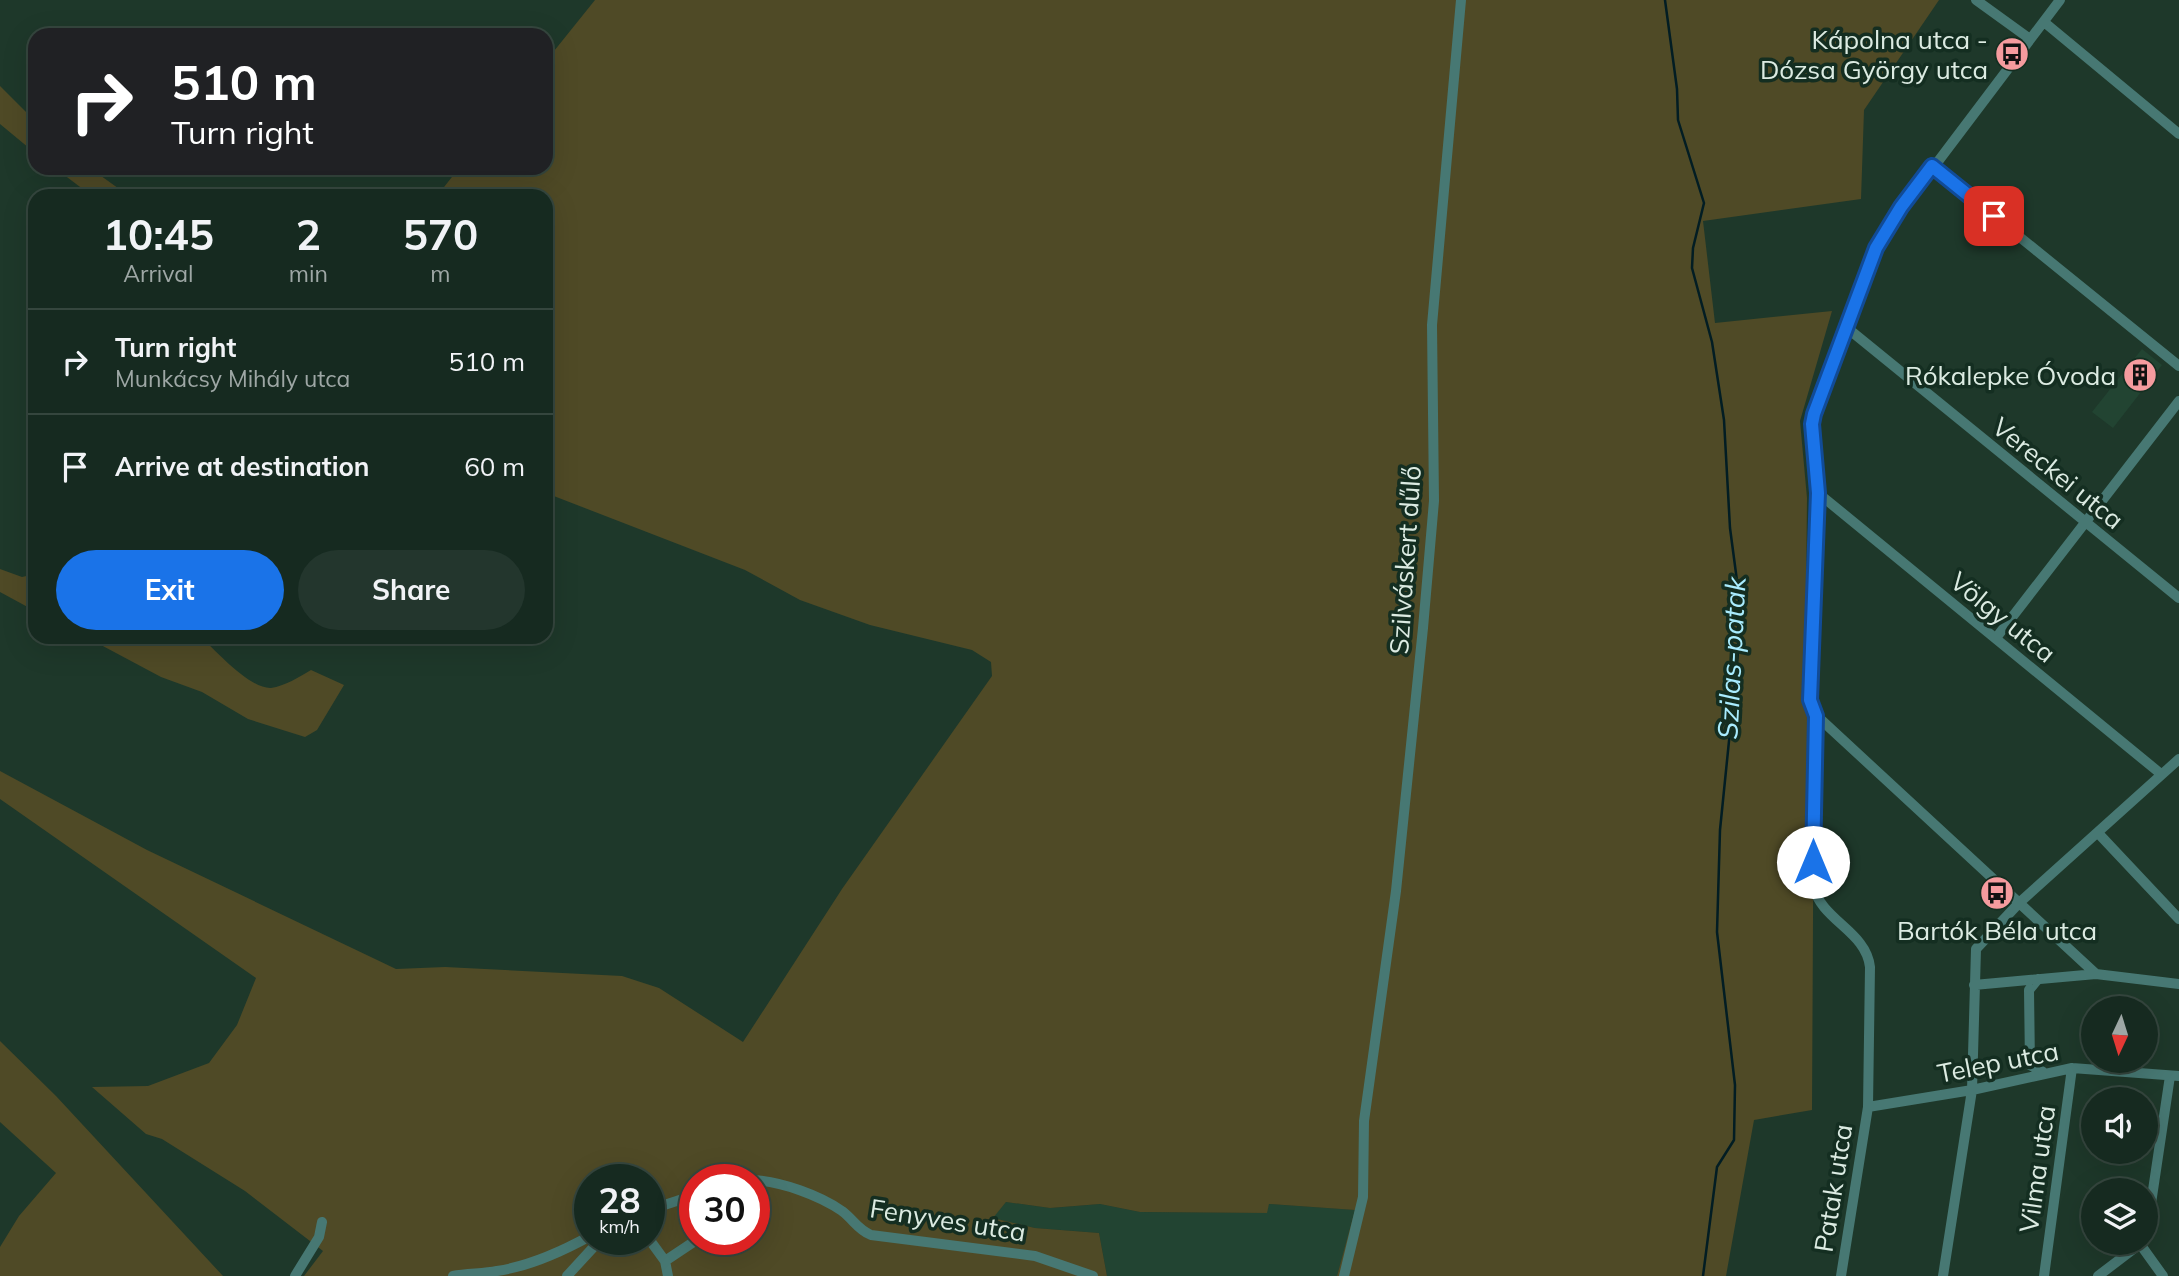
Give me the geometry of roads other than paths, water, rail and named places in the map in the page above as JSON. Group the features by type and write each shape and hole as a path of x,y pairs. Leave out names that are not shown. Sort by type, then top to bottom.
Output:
{"street":[{"name":"Szilváskert dűlő","path":"1344,1276 1363,1197 1364,1121 1396,891 1432,531 1432,325 1461,0"},
{"path":"1976,0 2030,39"},
{"name":"Patak utca","path":"1841,1276 1868,1107 1870,967 1868,952 1824,908 1813,886 1816,716 1810,700 1818,493 1812,424 1876,248 1901,207 2060,0"},
{"path":"2044,22 2179,134"},
{"path":"1932,166 2179,366"},
{"name":"Vereckei utca","path":"1846,327 2179,598"},
{"path":"1996,638 2179,401"},
{"name":"Völgy utca","path":"1818,493 2161,774"},
{"path":"1816,716 2096,974"},
{"path":"1942,1276 1972,1090 1976,949 2019,903 2179,760"},
{"path":"2098,833 2179,919"},
{"path":"1974,985 2096,974 2179,984"},
{"path":"2038,979 2028,990 2030,1065 2043,1073"},
{"name":"Telep utca","path":"1868,1107 1972,1090 2072,1068 2175,1076"},
{"name":"Vilma utca","path":"2044,1276 2072,1068"},
{"path":"2155,1178 2175,1076"},
{"name":"Fenyves utca","path":"770,1183 791,1188 824,1202 843,1212 860,1231 872,1235 1035,1256 1093,1276"},
{"path":"295,1276 319,1237 322,1222"},
{"path":"453,1276 497,1271 526,1264 574,1245"},
{"path":"665,1261 679,1252"},
{"path":"567,1276 586,1255"},
{"path":"661,1255 665,1261 668,1276"},
{"path":"2098,1276 2124,1255"},
{"path":"2150,1255 2163,1276"}],"waterway":[{"name":"Szilas-patak","path":"1665,0 1677,89 1678,120 1704,203 1693,248 1692,268 1712,342 1724,420 1730,528 1739,596 1738,652 1720,830 1717,932 1735,1085 1734,1140 1717,1167 1703,1276"}],"place":[{"name":"Kápolna utca - Dózsa György utca","path":"2012,54"},
{"name":"Rókalepke Óvoda","path":"2140,375"},
{"name":"Bartók Béla utca","path":"1997,893"}]}
